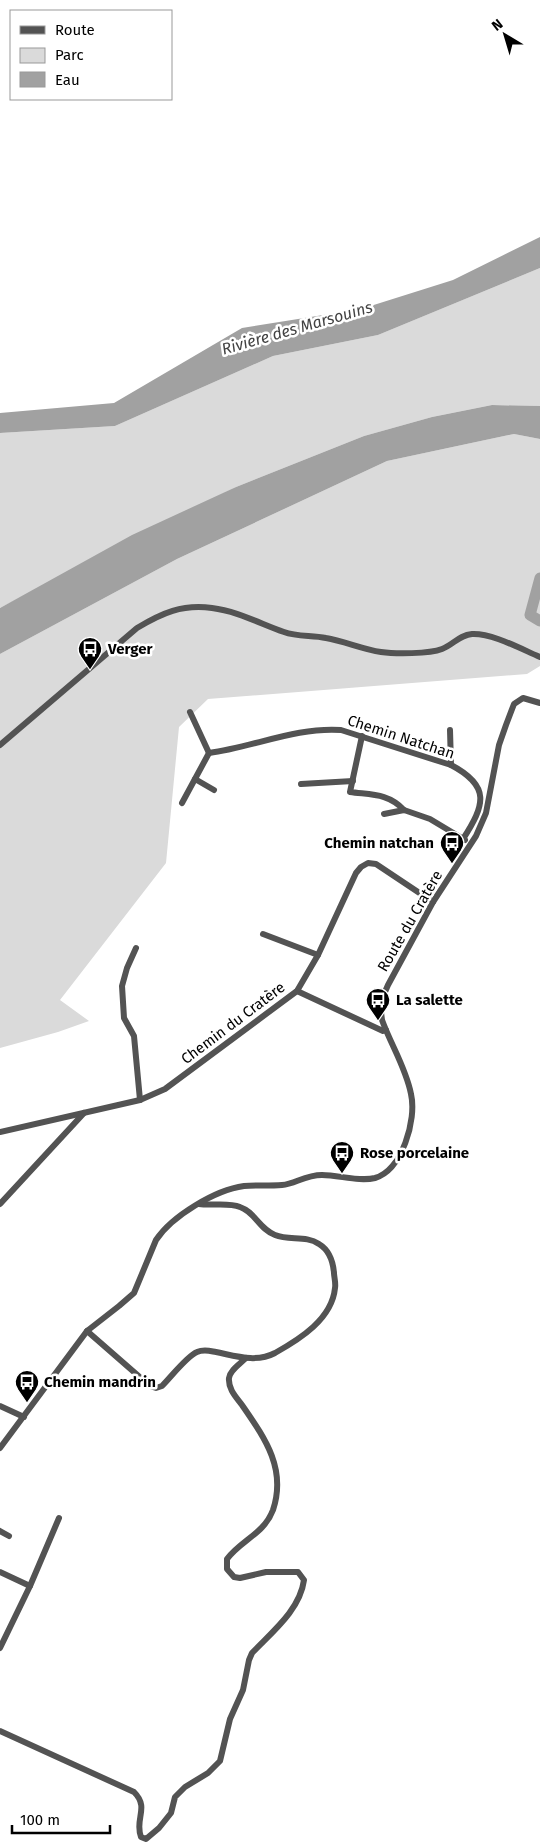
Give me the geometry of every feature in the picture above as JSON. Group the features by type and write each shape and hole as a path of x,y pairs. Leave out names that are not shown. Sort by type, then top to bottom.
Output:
{"street":[{"path":"0,745 137,628 162,614 184,607 213,608 248,618 286,633 326,638 380,652 437,651 459,638 472,634 485,635 540,657"},
{"name":"Route du Cratère","path":"0,1448 87,1330 134,1293 142,1279 156,1240 160,1233 174,1221 199,1204 230,1189 245,1186 284,1185 306,1177 323,1175 373,1178 380,1176 393,1167 398,1160 411,1123 412,1095 405,1072 380,1012 381,1001 388,984 433,902 471,844 486,813 500,745 514,704 523,698 540,703"},
{"path":"182,803 209,753 190,712"},
{"name":"Chemin Natchan","path":"209,753 303,731 324,728 341,730 362,736 451,765 465,772 474,780 479,789 480,808 475,821 463,839"},
{"path":"450,730 451,765"},
{"path":"362,736 350,792 386,797 393,800 404,810 430,819 471,844"},
{"path":"195,779 214,790"},
{"path":"302,784 352,781"},
{"path":"384,814 404,810"},
{"name":"Chemin du Cratère","path":"0,1132 140,1100 165,1089 297,990 318,954 352,880 361,867 368,863 376,864 433,902"},
{"path":"263,934 318,954"},
{"path":"136,948 127,968 122,986 124,1018 134,1036 140,1100"},
{"path":"297,990 383,1031 386,1030"},
{"path":"0,1204 84,1113"},
{"path":"87,1330 150,1386 156,1388 162,1386 196,1352 204,1350 246,1358 260,1358 274,1353 299,1338 318,1322 323,1316 335,1288 333,1264 328,1252 320,1244 312,1240 276,1236 262,1228 249,1212 240,1206 199,1204"},
{"path":"0,1732 134,1792 140,1798 142,1805 138,1830 141,1837 146,1839 159,1828 170,1813 175,1797 185,1787 208,1773 220,1761 230,1719 243,1690 252,1653 292,1610 303,1593 304,1580 298,1572 266,1572 240,1578 234,1577 227,1569 227,1559 233,1550 252,1537 266,1524 277,1494 272,1454 263,1435 230,1388 229,1377 235,1368 246,1358"},
{"path":"0,1406 24,1417"},
{"path":"0,1648 30,1586 59,1518"},
{"path":"0,1531 9,1536"},
{"path":"0,1572 30,1586"}],"green space":[{"path":"540,268 540,406 492,405 432,417 364,436 236,487 0,608 0,433 115,426 273,356 378,335"},
{"path":"514,434 540,439 540,666 527,674 208,699 179,727 166,863 60,1000 89,1021 58,1032 0,1048 0,654 177,559 387,461"}],"water":[{"name":"Rivière des Marsouins","path":"540,237 540,268 378,335 273,356 115,426 0,433 0,413 114,403 242,328 361,309 453,280"},
{"path":"492,405 540,406 540,439 514,434 387,461 177,559 0,654 0,608 132,535 236,487 364,436 432,417"}],"waterway":[{"path":"540,578 530,615 540,621"}],"place":[{"name":"Verger","path":"90,670"},
{"name":"Chemin natchan","path":"452,864"},
{"name":"La salette","path":"378,1021"},
{"name":"Rose porcelaine","path":"342,1174"},
{"name":"Chemin mandrin","path":"27,1403"}]}
